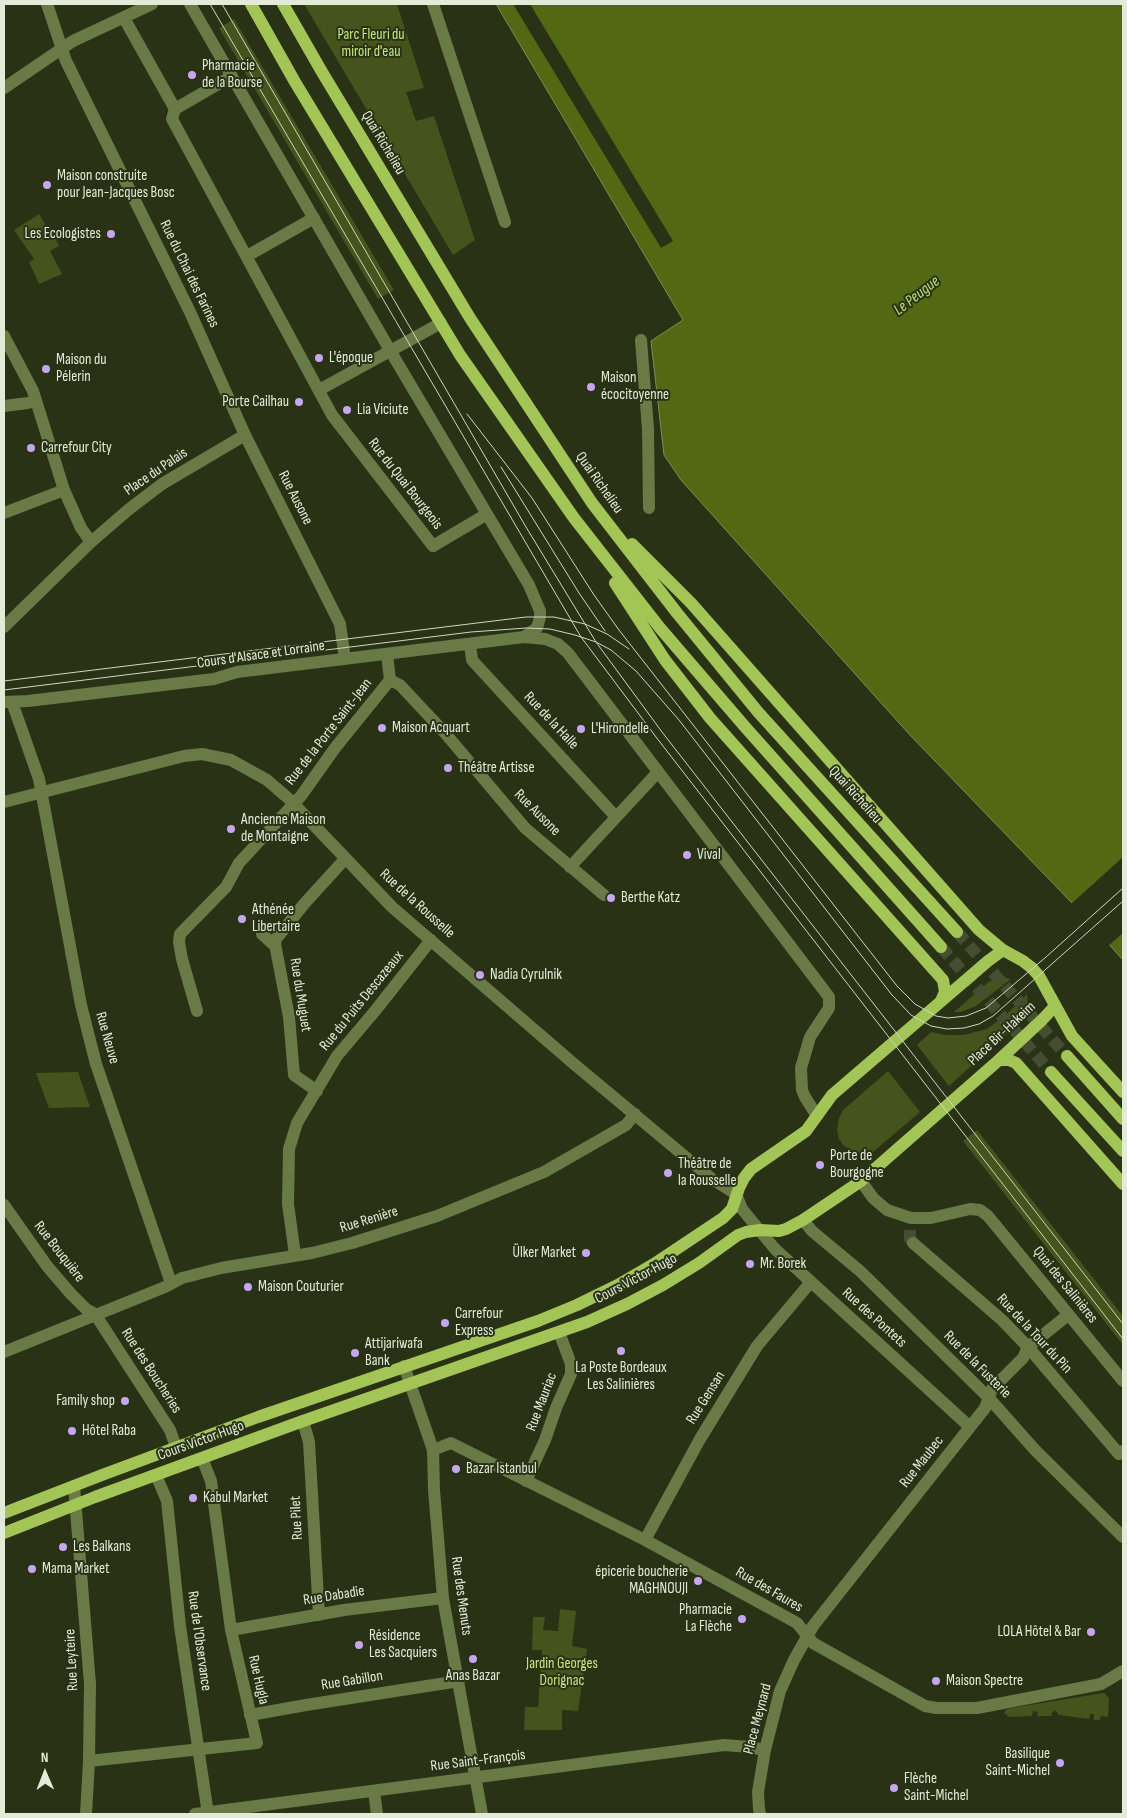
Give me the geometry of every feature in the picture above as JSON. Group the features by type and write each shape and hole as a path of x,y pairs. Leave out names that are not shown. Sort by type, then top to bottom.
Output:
{"main road":[{"path":"251,4 295,82 460,355 574,518 660,628 753,736 941,947"},
{"name":"Quai Richelieu","path":"283,4 465,310 592,503 677,613 758,712 957,932"},
{"name":"Place Bir-Hakeim","path":"592,503 691,603 979,930 1003,950 1032,968 1039,976 1055,1006 999,1060 861,1181"},
{"path":"574,518 665,660 710,718 943,980 945,992 942,1001"},
{"path":"817,1116 832,1095 988,960 1003,950"},
{"path":"1055,1006 1072,1036 1123,1092"},
{"path":"1067,1056 1123,1119"},
{"path":"999,1060 1009,1060 1016,1063 1123,1184"},
{"path":"1051,1072 1123,1151"},
{"name":"Cours Victor Hugo","path":"4,1513 176,1447 404,1366 538,1321 618,1285 654,1264 723,1218 732,1209 736,1194 751,1169 806,1131 817,1116"},
{"name":"Cours Victor Hugo","path":"4,1533 76,1504 303,1421 587,1322 627,1304 699,1263 738,1235 760,1230 779,1231 786,1229 803,1220 861,1181"}],"street":[{"name":"Rue du Chai des Farines","path":"47,4 66,61 190,312 244,435"},
{"path":"6,83 73,42 152,4"},
{"path":"190,4 391,352 529,585 540,611 539,622 537,628 524,637"},
{"path":"433,4 505,222"},
{"name":"Rue du Quai Bourgeois","path":"124,18 175,109 172,119 341,428 433,546 487,514"},
{"path":"175,109 232,76"},
{"path":"247,256 314,218"},
{"path":"319,390 442,323"},
{"path":"4,336 33,391 64,490 81,528 91,542"},
{"path":"641,340 648,429 649,508"},
{"path":"4,406 36,400"},
{"name":"Place du Palais","path":"4,627 91,542 162,484 244,435"},
{"name":"Rue Ausone","path":"244,435 340,624 345,659"},
{"path":"4,513 64,490"},
{"path":"524,637 545,639 563,648 829,996 829,1008 810,1037 801,1068 802,1090 817,1116"},
{"name":"Cours d'Alsace et Lorraine","path":"8,702 214,679 237,672 524,637"},
{"name":"Rue de la Halle","path":"470,644 472,660 616,817"},
{"path":"387,654 390,680"},
{"name":"Rue Ausone","path":"390,680 400,685 445,733 524,828 604,895"},
{"name":"Rue de la Porte Saint-Jean","path":"197,1011 182,959 179,942 180,934 226,887 240,863 294,804 335,748 390,680"},
{"name":"Rue Neuve","path":"8,702 39,779 81,1005 94,1055 171,1283"},
{"name":"Rue de la Rousselle","path":"4,802 184,756 202,754 231,760 267,780 294,804 392,906 712,1179 736,1194"},
{"path":"570,867 658,772"},
{"name":"Rue du Muguet","path":"317,1091 294,1075 289,1017 275,944 276,940 304,904 345,859"},
{"name":"Rue du Muguet","path":"262,934 275,944"},
{"name":"Rue du Puits Descazeaux","path":"295,1255 288,1204 290,1149 297,1123 337,1056 375,1012 431,940"},
{"name":"Rue Renière","path":"4,1352 182,1278 221,1268 352,1243 437,1216 535,1176 626,1125 635,1114"},
{"name":"Quai des Salinières","path":"861,1181 873,1198 887,1210 910,1224 964,1210 980,1210 988,1216 1123,1381"},
{"name":"Rue des Pontets","path":"736,1194 742,1209 775,1249 810,1283 970,1427"},
{"name":"Rue Bouquière","path":"4,1205 47,1266 72,1294 95,1314"},
{"name":"Rue de la Fusterie","path":"803,1220 812,1231 860,1271 988,1398 1035,1450 1123,1537"},
{"name":"Rue de la Tour du Pin","path":"913,1243 1002,1320 1028,1347 1119,1454 1123,1451"},
{"name":"Rue Gensan","path":"646,1540 700,1439 758,1346 810,1283"},
{"name":"Rue des Boucheries","path":"95,1314 170,1430 176,1447"},
{"name":"Rue Maubec","path":"807,1637 813,1626 985,1408 992,1389 1023,1358 1028,1347 1068,1315"},
{"name":"Rue Mauriac","path":"526,1482 571,1374 571,1364 559,1332"},
{"path":"404,1366 411,1384"},
{"name":"Rue des Menuts","path":"411,1384 433,1450 434,1490 443,1598 482,1814"},
{"name":"Rue Pilet","path":"303,1421 309,1442 319,1615"},
{"name":"Rue des Faures","path":"433,1450 451,1443 526,1482 646,1540 797,1623 813,1643 924,1706 936,1708 977,1708 1102,1684 1123,1671"},
{"name":"Rue Hugla","path":"89,1761 257,1743 231,1630 211,1481 202,1458"},
{"name":"Rue de l'Observance","path":"156,1475 167,1501 180,1626 208,1813"},
{"name":"Rue Leyteire","path":"74,1486 90,1684 86,1814"},
{"name":"Rue Dabadie","path":"231,1630 319,1615 443,1598"},
{"name":"Place Meynard","path":"760,1814 758,1809 758,1792 764,1750 780,1691 807,1637"},
{"name":"Rue Gabillon","path":"250,1715 459,1681"},
{"name":"Rue Saint-François","path":"195,1814 724,1746 764,1750"},
{"path":"374,1791 377,1814"}],"green space":[{"name":"Parc Fleuri du miroir d'eau","path":"304,4 397,4 424,88 406,92 416,121 434,116 475,240 453,255"},
{"path":"234,19 394,290 378,299 219,28"},
{"path":"39,214 49,231 51,230 59,246 50,251 62,274 39,284 29,262 34,259 14,230"},
{"path":"1002,977 1011,979 976,1006 961,1012 954,1012 990,981"},
{"path":"1027,994 1028,1008 1023,1019 949,1086 917,1045 931,1032 945,1035 964,1035 987,1029 1006,1015"},
{"path":"888,1071 920,1112 873,1152 864,1154 854,1152 844,1146 839,1139 837,1130 839,1118 843,1110"},
{"path":"78,1072 90,1107 49,1108 36,1073"},
{"path":"977,1130 1123,1316 1123,1345 963,1141"},
{"name":"Jardin Georges Dorignac","path":"560,1609 576,1611 572,1646 587,1649 578,1711 562,1710 562,1730 524,1730 525,1707 538,1707 542,1650 532,1650 533,1617 545,1617 543,1630 558,1631"},
{"path":"1104,1693 1109,1698 1108,1717 1101,1716 1100,1720 1094,1720 1094,1714 1090,1714 1089,1719 1059,1715 1055,1710 1051,1714 1052,1716 1037,1716 1038,1712 1033,1711 1032,1716 1009,1717 1004,1713 1011,1708"}],"water":[{"name":"Le Peugue","path":"496,4 1123,4 1123,960 1072,903 909,734 681,480 664,455 651,341 683,320"}],"pier":[{"path":"513,4 530,4 673,241 661,248"},
{"path":"1123,857 1123,933 1108,946 1070,905"}],"tunnel":[{"path":"957,932 1067,1056"},
{"path":"941,947 1051,1072"},
{"path":"910,1230 910,1239 913,1243"}],"tram line":[{"path":"210,4 581,637 656,737 1123,1339"},
{"path":"222,4 526,527 596,642 662,732 1123,1324"},
{"path":"467,414 532,498 594,595 619,630 897,986 915,1004 936,1016 948,1018 966,1016 986,1008 1123,888"},
{"path":"501,467 579,593 605,631"},
{"path":"4,681 526,617 554,617 585,624 607,634 629,649"},
{"path":"4,690 471,632 526,628 550,629 596,642 611,650 636,671 679,720 892,995 911,1015 931,1026 947,1029 964,1028 979,1024 993,1016 1123,901"}],"place":[{"name":"Pharmacie de la Bourse","path":"192,75"},
{"name":"Maison construite pour Jean-Jacques Bosc","path":"47,185"},
{"name":"Les Ecologistes","path":"111,234"},
{"name":"L'époque","path":"319,358"},
{"name":"Maison du Pélerin","path":"46,369"},
{"name":"Maison écocitoyenne","path":"591,387"},
{"name":"Porte Cailhau","path":"299,402"},
{"name":"Lia Viciute","path":"347,410"},
{"name":"Carrefour City","path":"31,448"},
{"name":"Maison Acquart","path":"382,728"},
{"name":"L'Hirondelle","path":"581,729"},
{"name":"Théâtre Artisse","path":"448,768"},
{"name":"Ancienne Maison de Montaigne","path":"231,829"},
{"name":"Vival","path":"687,855"},
{"name":"Berthe Katz","path":"611,898"},
{"name":"Athénée Libertaire","path":"242,919"},
{"name":"Nadia Cyrulnik","path":"480,975"},
{"name":"Porte de Bourgogne","path":"820,1165"},
{"name":"Théâtre de la Rousselle","path":"668,1173"},
{"name":"Ülker Market","path":"586,1253"},
{"name":"Mr. Borek","path":"750,1264"},
{"name":"Maison Couturier","path":"248,1287"},
{"name":"Carrefour Express","path":"445,1323"},
{"name":"La Poste Bordeaux Les Salinières","path":"621,1351"},
{"name":"Attijariwafa Bank","path":"355,1353"},
{"name":"Family shop","path":"125,1401"},
{"name":"Hôtel Raba","path":"72,1431"},
{"name":"Bazar Istanbul","path":"456,1469"},
{"name":"Kabul Market","path":"193,1498"},
{"name":"Les Balkans","path":"63,1547"},
{"name":"Mama Market","path":"32,1569"},
{"name":"épicerie boucherie MAGHNOUJI","path":"698,1581"},
{"name":"Pharmacie La Flèche","path":"742,1619"},
{"name":"LOLA Hôtel & Bar","path":"1091,1632"},
{"name":"Résidence Les Sacquiers","path":"359,1645"},
{"name":"Anas Bazar","path":"473,1659"},
{"name":"Maison Spectre","path":"936,1681"},
{"name":"Basilique Saint-Michel","path":"1060,1763"},
{"name":"Flèche Saint-Michel","path":"894,1788"}]}
